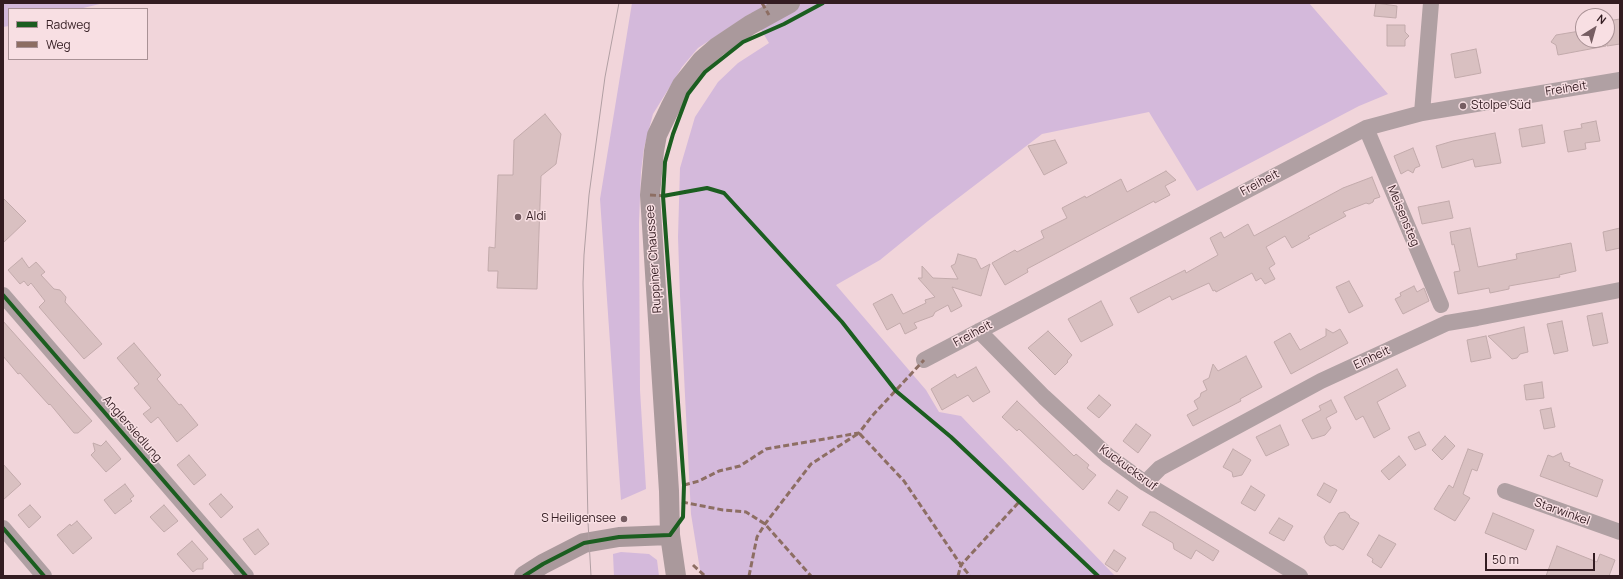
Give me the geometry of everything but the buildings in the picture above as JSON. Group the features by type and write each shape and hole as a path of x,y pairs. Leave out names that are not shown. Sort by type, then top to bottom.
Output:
{"main road":[{"name":"Ruppiner Chaussee","path":"676,576 670,535 650,195 657,135 682,85 702,60 717,47 750,24 790,3"},
{"path":"524,576 543,564 584,543 619,538 670,535"}],"street":[{"path":"1422,113 1431,3"},
{"name":"Freiheit","path":"924,360 1366,128 1422,113 1620,80"},
{"name":"Meisensteg","path":"1366,128 1441,305"},
{"name":"Einheit","path":"1145,483 1160,468 1314,385 1447,323 1620,290"},
{"name":"Anglersiedlung","path":"3,295 246,576"},
{"name":"Kuckucksruf","path":"979,331 1044,397 1108,456 1145,483 1300,576"},
{"name":"Starwinkel","path":"1505,491 1620,532"},
{"path":"3,528 44,576"}],"shaded area":[{"path":"3,3 104,3 83,8 8,8 8,26 3,27"},
{"path":"632,3 1309,3 1388,94 1359,106 1197,191 1149,112 1042,134 928,221 880,260 836,285 926,390 939,412 961,416 1115,576 701,576 691,514 678,237 680,168 695,117 718,82 738,63 769,43 751,13 698,48 682,67 653,114 644,148 641,172 639,223 640,390 646,489 621,500 600,199"},
{"path":"621,552 649,554 657,560 659,576 614,576 613,554"}],"tram line":[{"path":"591,576 588,522 583,283 584,255 589,195 605,77 619,3"}],"marked path":[{"path":"762,3 769,15"},
{"path":"650,195 666,196"},
{"path":"684,485 699,481 719,471 740,466 766,449 859,433 872,416 924,360"},
{"path":"749,576 757,537 765,524 811,464 859,433 904,481 970,576"},
{"path":"682,502 723,510 746,512 765,524 811,576"},
{"path":"958,576 961,565 1019,502"},
{"path":"693,565 705,576"}],"cycle path":[{"path":"670,535 683,517 684,485 663,196 665,162 673,134 688,94 705,72 743,42 784,24 823,3"},
{"path":"663,196 707,188 724,193 842,322 896,391 951,437 1098,576"},
{"path":"3,295 246,576"},
{"path":"3,528 44,576"},
{"path":"524,576 543,564 584,543 619,537 670,535"}],"place":[{"name":"Stolpe Süd","path":"1463,106"},
{"name":"Aldi","path":"518,217"},
{"name":"S Heiligensee","path":"624,519"}]}
